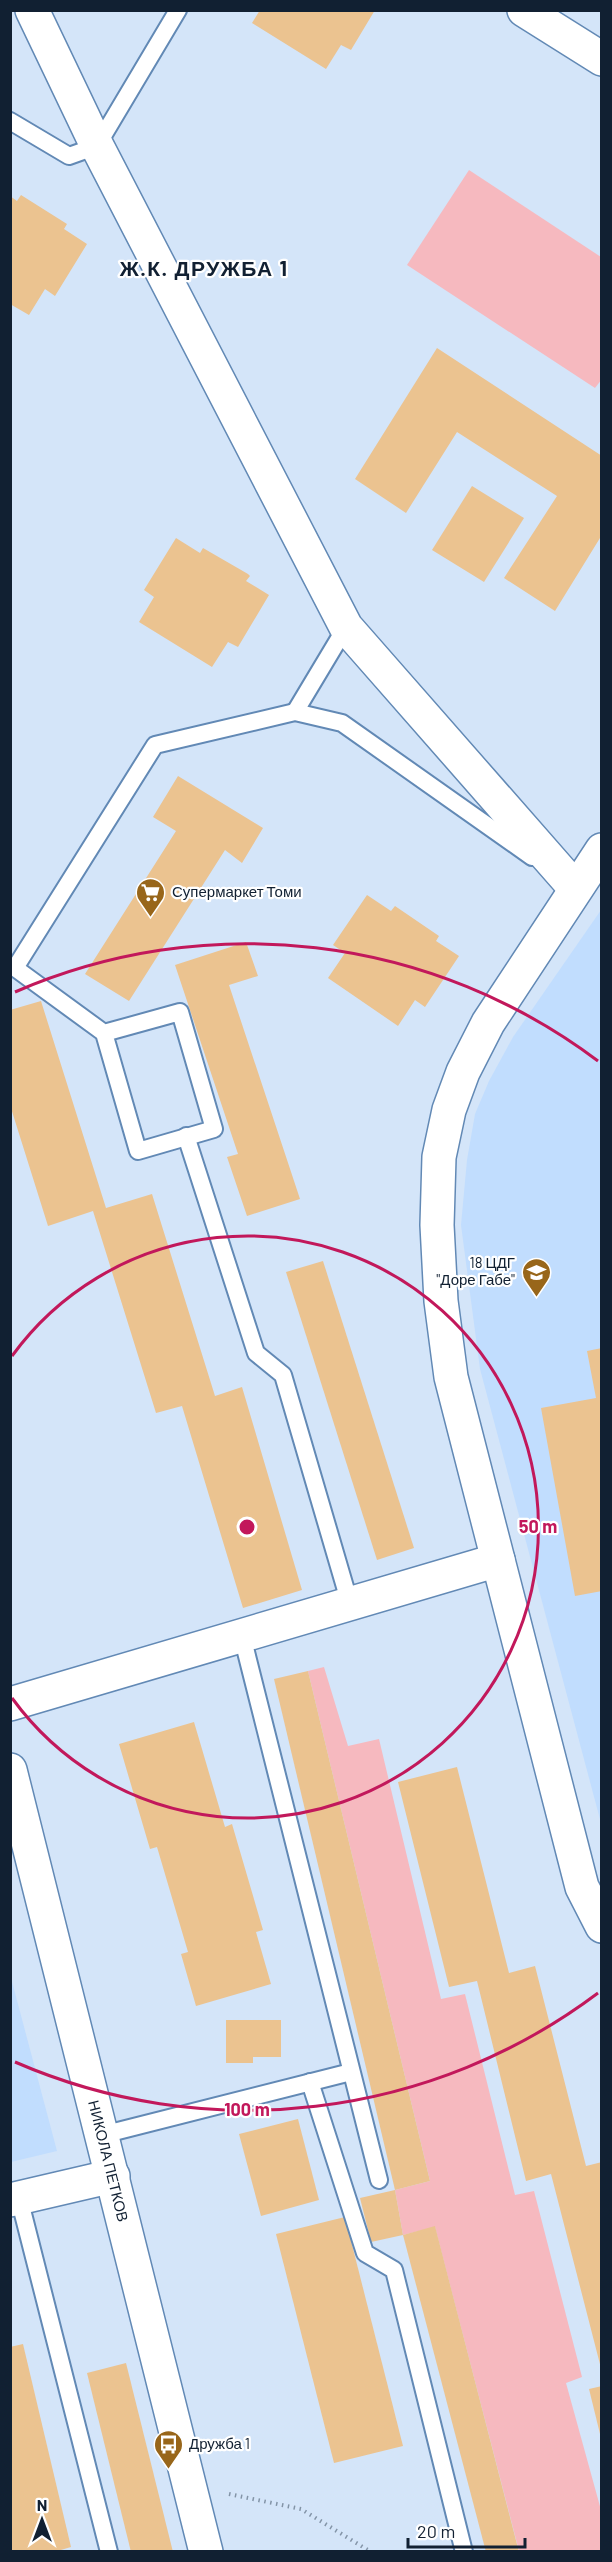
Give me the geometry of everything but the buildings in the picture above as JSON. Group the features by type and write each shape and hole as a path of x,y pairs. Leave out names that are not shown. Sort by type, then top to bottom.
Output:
{"street":[{"path":"32,10 98,146 346,627 575,888"},
{"path":"524,10 602,59"},
{"path":"602,850 488,1023 463,1072 449,1110 439,1157 436,1225 441,1301 451,1377 582,1887 602,1926"},
{"path":"10,1704 498,1560"},
{"name":"НИКОЛА ПЕТКОВ","path":"10,1770 206,2552"},
{"path":"15,2199 112,2176"}],"lane":[{"path":"10,121 69,156 98,146 178,10"},
{"path":"295,712 346,627"},
{"path":"104,1033 180,1012 214,1129 138,1151 104,1033 15,968 155,745 295,712 342,723 575,888"},
{"path":"186,1136 256,1353 283,1375 350,1604"},
{"path":"242,1636 379,2180"},
{"path":"102,2135 351,2072"},
{"path":"310,2082 365,2253 394,2270 464,2552"},
{"path":"15,2199 109,2552"}],"path":[{"path":"190,2486 301,2508 371,2552"}],"shaded area":[{"path":"469,170 601,257 602,379 595,388 407,265"},
{"name":"18 ЦДГ \"Доре Габе\"","path":"601,910 601,1823 480,1369 461,1225 467,1160 475,1114 489,1081 513,1037"},
{"path":"324,1667 348,1746 379,1739 441,1999 465,1994 515,2195 534,2191 582,2377 566,2383 601,2510 601,2551 519,2551 435,2227 403,2235 395,2190 430,2181 308,1671"},
{"path":"10,1974 57,2151 11,2162 10,2162"}],"place":[{"name":"Супермаркет Томи","path":"151,918"},
{"name":"18 ЦДГ \"Доре Габе\"","path":"536,1298"},
{"name":"Дружба 1","path":"168,2470"}],"district":[{"name":"Ж.К. ДРУЖБА 1","path":"204,269"}]}
